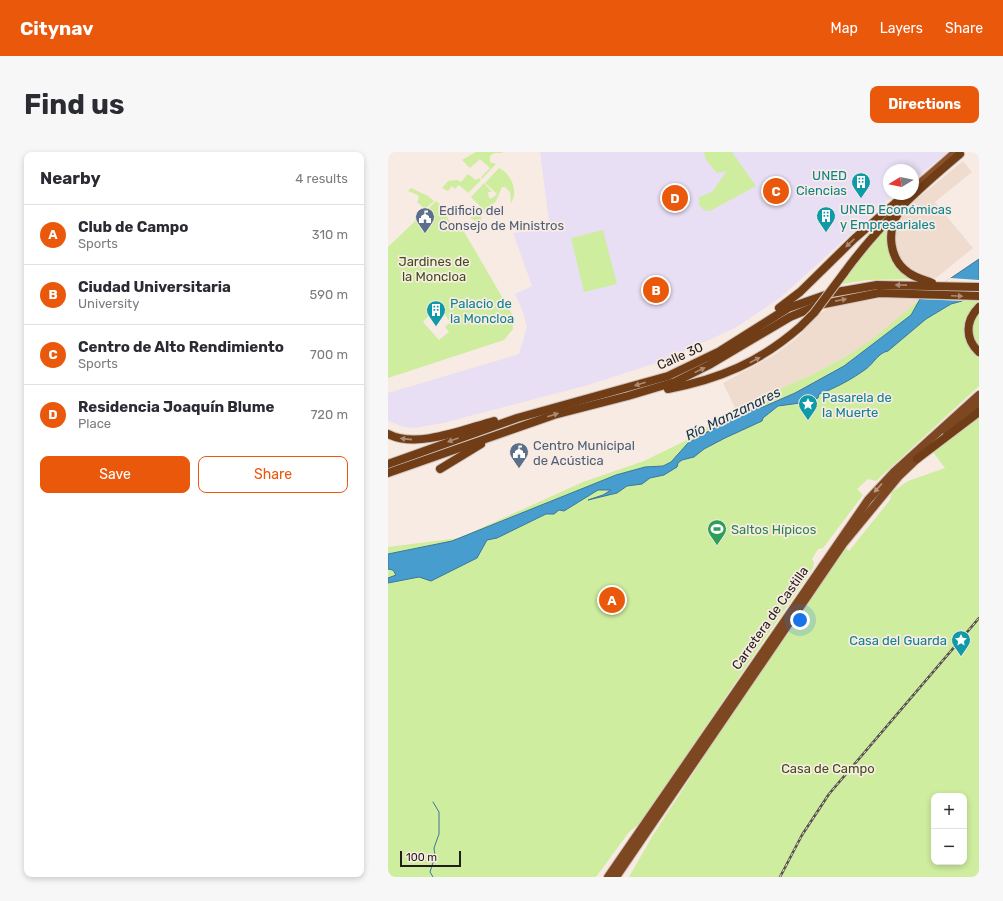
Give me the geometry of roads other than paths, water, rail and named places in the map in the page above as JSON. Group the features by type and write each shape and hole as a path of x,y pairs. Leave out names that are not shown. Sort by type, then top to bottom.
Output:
{"highway":[{"path":"919,187 960,153"},
{"path":"727,346 739,335 800,292 854,239 900,200"},
{"path":"651,390 672,388 710,379 731,371 771,351 800,327 818,308 878,229 906,200"},
{"path":"908,200 895,217 892,226 891,239 893,251 897,261 909,273 940,285"},
{"name":"Calle 30","path":"388,464 517,418 668,376 697,363 727,346 788,308 831,292 877,285 940,285 979,287"},
{"name":"Calle 30","path":"388,473 554,415 651,390 675,382 709,366 790,317 819,305 871,294 914,294 976,297"},
{"path":"979,307 969,321 968,333 972,344 979,352"},
{"name":"Carretera de Castilla","path":"608,877 868,500 894,472 979,395"},
{"name":"Carretera de Castilla","path":"616,877 843,544 884,493 917,459 979,404"},
{"path":"917,459 979,412"},
{"path":"388,434 406,439 425,439 502,419 517,418"},
{"path":"440,469 499,434"}],"water":[{"path":"979,259 979,284 962,301 951,304 926,319 888,351 879,356 869,367 844,383 819,394 818,398 800,403 778,406 763,418 762,421 704,449 694,457 682,460 678,463 677,467 664,475 650,478 642,484 627,486 617,493 588,500 603,495 611,490 598,490 564,511 559,510 554,514 546,514 497,538 487,540 477,558 431,581 419,577 388,583 388,578 396,575 393,570 388,569 388,554 452,541 616,475 645,467 663,466 671,462 688,443 740,413 763,407 795,393 844,366 911,315 920,299"}],"waterway":[{"path":"433,802 439,812 439,834 434,848 435,856 430,872 433,877"}],"railway":[{"path":"780,877 802,835 829,794 979,618"}],"place":[{"name":"Centro de Alto Rendimiento","path":"776,191"},
{"name":"Residencia Joaquín Blume","path":"675,198"},
{"name":"UNED Ciencias","path":"861,199"},
{"name":"UNED Económicas y Empresariales","path":"826,233"},
{"name":"Edificio del Consejo de Ministros","path":"425,234"},
{"name":"Ciudad Universitaria","path":"656,290"},
{"name":"Palacio de la Moncloa","path":"436,327"},
{"name":"Pasarela de la Muerte","path":"808,421"},
{"name":"Centro Municipal de Acústica","path":"519,469"},
{"name":"Saltos Hípicos","path":"717,546"},
{"name":"Club de Campo","path":"612,600"},
{"name":"Casa del Guarda","path":"961,657"}],"park label":[{"name":"Jardines de la Moncloa","path":"434,268"},
{"name":"Casa de Campo","path":"828,768"}],"water label":[{"name":"Río Manzanares","path":"733,414"}]}
